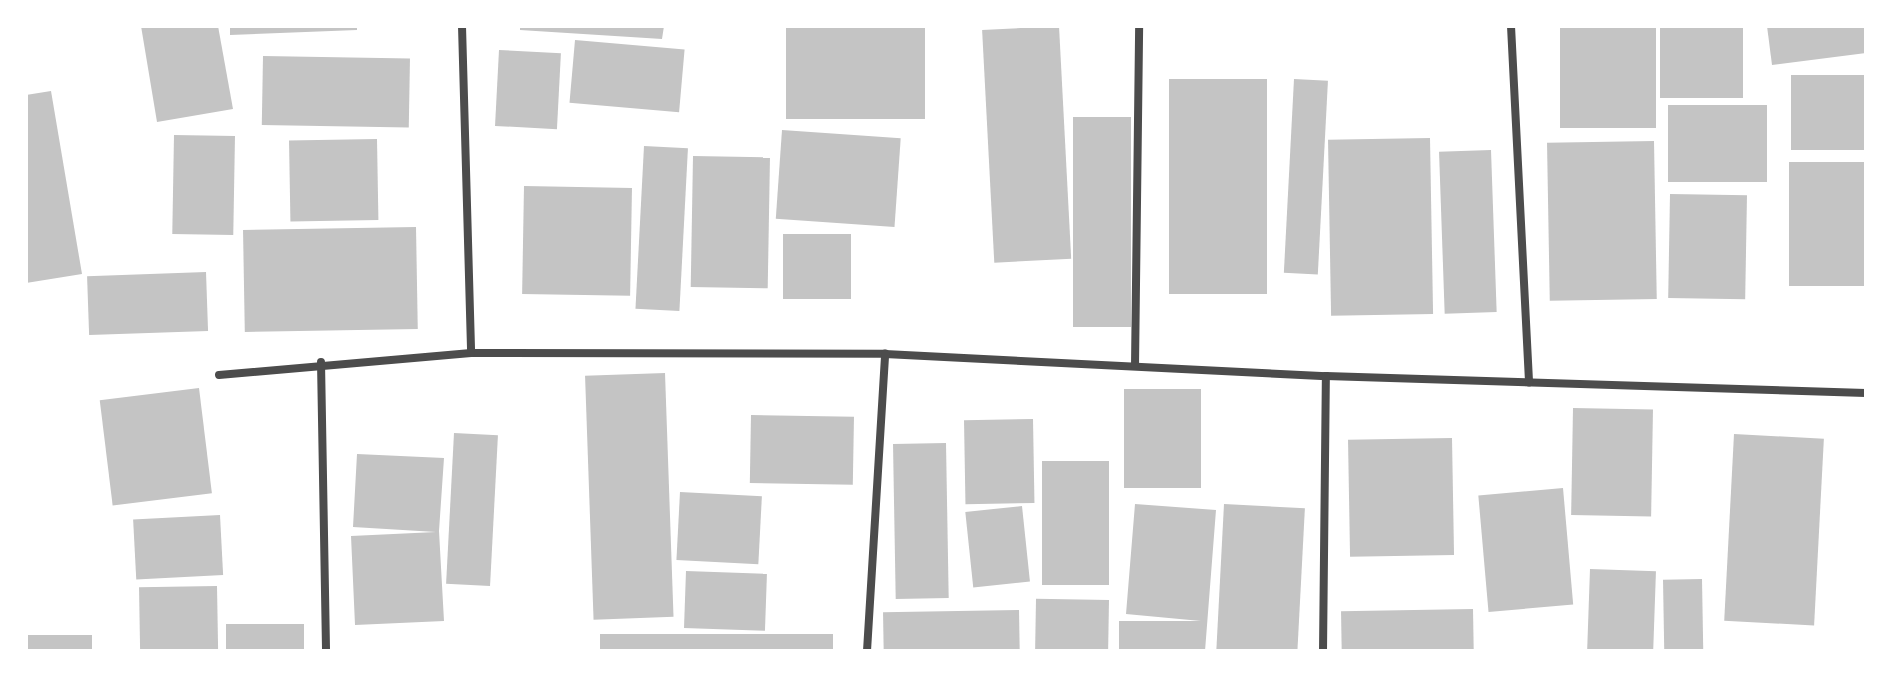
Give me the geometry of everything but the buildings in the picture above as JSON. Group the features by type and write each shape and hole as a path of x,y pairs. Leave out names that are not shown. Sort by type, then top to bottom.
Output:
{"street":[{"path":"462,26 471,353"},
{"path":"1135,366 1139,26"},
{"path":"1511,26 1529,383"},
{"path":"219,375 321,362 471,353 885,354 1326,376 1866,393"},
{"path":"867,651 885,354"},
{"path":"321,362 326,651"},
{"path":"1323,651 1326,376"}]}
